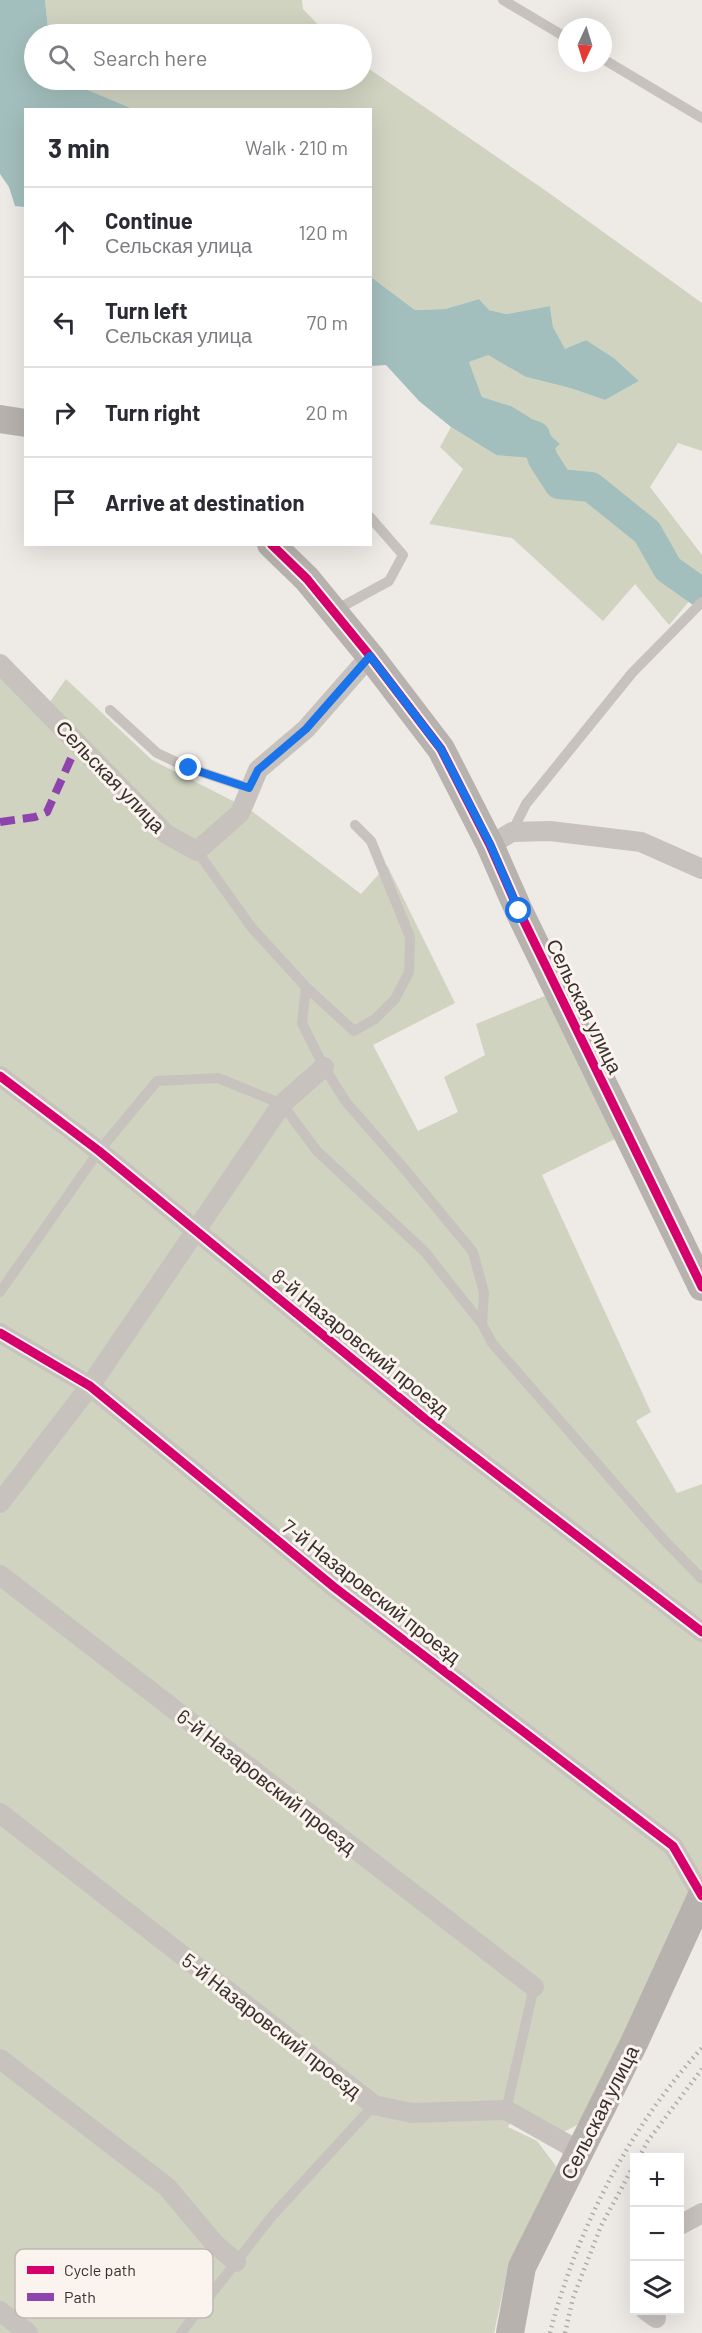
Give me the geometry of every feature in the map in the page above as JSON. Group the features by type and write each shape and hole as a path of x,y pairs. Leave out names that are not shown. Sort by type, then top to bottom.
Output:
{"street":[{"path":"0,419 24,423"},
{"name":"Сельская улица","path":"273,546 307,579 370,656 441,749 501,838 519,911 702,1287"},
{"path":"197,851 240,813 258,770 306,729 370,656"},
{"name":"Сельская улица","path":"0,663 166,834 197,851"},
{"path":"501,838 550,831 641,842 702,868"},
{"path":"0,1503 90,1386 282,1104 324,1067"},
{"name":"8-й Назаровский проезд","path":"0,1076 99,1151 197,1230 424,1418 702,1632"},
{"name":"7-й Назаровский проезд","path":"0,1333 90,1386 334,1587 672,1846 702,1896"},
{"name":"6-й Назаровский проезд","path":"0,1575 534,1987"},
{"name":"5-й Назаровский проезд","path":"0,1813 374,2105 412,2113 506,2110"},
{"name":"Сельская улица","path":"510,2333 522,2267 640,2031 702,1896"},
{"path":"0,2059 166,2187 215,2244 236,2262"},
{"path":"506,2110 579,2151"},
{"path":"684,2223 702,2213"},
{"path":"0,2311 28,2333"}],"lane":[{"path":"503,0 558,33"},
{"path":"612,64 702,117"},
{"path":"334,612 389,580 403,555 372,519"},
{"path":"501,838 632,673 702,602"},
{"path":"110,710 157,753 189,768 249,788"},
{"path":"197,851 252,928 306,987 354,1031 375,1019 395,999 409,972 410,937 371,841 355,825"},
{"path":"306,987 302,1023 324,1067 346,1102 473,1252 484,1293 482,1324"},
{"path":"0,1292 99,1151 158,1081 218,1077 282,1104 317,1151 424,1251 482,1324 492,1343 663,1539 702,1579"},
{"path":"506,2110 534,1987"},
{"path":"213,2292 272,2216 374,2105"},
{"path":"181,2333 193,2318"}],"green space":[{"path":"45,0 302,0 303,9 317,24 48,24"},
{"path":"372,71 549,193 702,303 702,451 678,443 650,487 702,555 702,586 669,625 635,584 603,621 512,538 429,524 463,469 440,447 451,427 496,455 511,406 482,397 469,362 488,354 526,377 605,400 639,381 614,358 586,340 565,350 553,327 550,306 506,314 489,310 479,299 445,309 415,310 372,278 372,108 131,108 88,90 372,90"},
{"path":"0,671 42,713 66,679 152,760 249,809 361,894 387,865 455,1003 373,1045 418,1131 458,1112 444,1077 485,1055 476,1024 552,993 621,1136 542,1175 651,1412 636,1421 677,1493 702,1484 702,1880 584,2121 564,2132 518,2108 508,2127 537,2141 556,2166 542,2201 508,2268 494,2333 0,2333"}],"water":[{"path":"0,0 45,0 48,24 24,24 24,90 88,90 131,108 24,108 24,207 15,206 9,187 0,174"},
{"path":"372,278 415,310 445,309 479,299 489,310 506,314 550,306 553,327 565,349 586,340 614,358 639,381 605,400 526,377 488,355 469,362 482,397 511,406 529,417 560,444 543,459 496,455 451,427 419,401 386,365 372,366"}],"waterway":[{"path":"520,431 535,436 543,459 559,484 591,487 647,532 668,569 702,593"}],"railway":[{"path":"550,2333 575,2256 609,2182 652,2111 702,2048"},
{"path":"642,2153 647,2142 702,2069"},
{"path":"565,2333 573,2298 601,2226 630,2172"}],"marked path":[{"path":"0,822 35,817 47,812 78,743"}],"cycle path":[{"path":"273,546 307,579 370,656 441,749 490,845 519,911 702,1287"},
{"path":"0,1076 99,1151 424,1418 702,1632"},
{"path":"0,1333 90,1386 334,1587 673,1846 702,1896"}],"route":[{"path":"189,768 249,788 258,770 306,729 370,656 441,749 490,844 519,911"}]}
